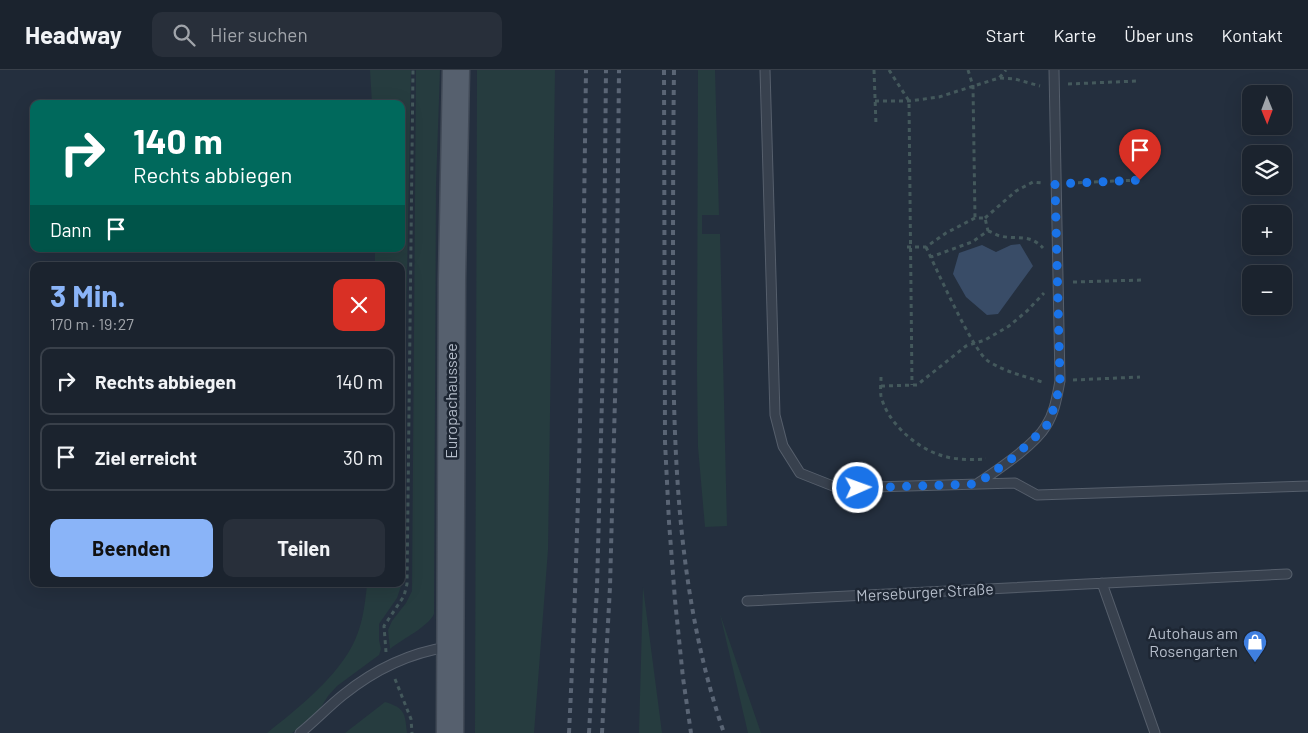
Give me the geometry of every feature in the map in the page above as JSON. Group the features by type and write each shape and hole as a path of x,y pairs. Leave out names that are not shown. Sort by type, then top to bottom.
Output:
{"main road":[{"name":"Europachaussee","path":"450,733 452,289 456,70"}],"lane":[{"path":"765,70 775,415 783,446 800,473 838,488 1015,483 1037,495 1308,486"},
{"path":"977,484 1014,457 1046,427 1056,403 1060,381 1054,70"},
{"name":"Merseburger Straße","path":"747,601 1286,574"},
{"path":"1102,583 1155,733"},
{"path":"300,733 364,678 414,654 450,646"}],"path":[{"path":"412,733 411,719 385,650 384,626 404,596 407,584 413,70"},
{"path":"874,70 876,124"},
{"path":"889,70 909,101 909,247 912,385"},
{"path":"968,70 973,86 975,218"},
{"path":"999,78 1006,70"},
{"path":"875,100 909,101 939,97 999,78 1015,79 1046,88 1046,85 1138,81"},
{"path":"909,247 926,247 946,233 975,218 985,218 1016,191 1033,182 1055,184 1140,180"},
{"path":"985,218 988,231"},
{"path":"988,231 999,236 1028,238 1038,243 1044,249"},
{"path":"931,257 972,242 988,231"},
{"path":"926,247 974,344 986,360 1013,374 1045,382 1050,392 1052,381 1140,377"},
{"path":"881,386 917,385 966,346 985,340 1009,326 1027,312 1051,287 1050,282 1142,280"},
{"path":"881,377 881,396 888,413 902,431 921,446 940,455 962,459 986,459 993,456"}],"green space":[{"path":"370,70 411,70 405,380 405,262 375,262 375,252 405,252 405,100 372,100"},
{"path":"416,70 440,70 436,185 434,614 421,628 390,649 388,630 412,591"},
{"path":"477,70 555,70 548,550 534,733 475,733"},
{"path":"698,70 715,70 719,215 702,215 702,234 720,234 727,526 705,527 698,447"},
{"path":"367,587 401,587 397,598 379,624 381,649 379,655 337,686 318,712 292,733 267,733 316,691 339,666 355,640 364,606"},
{"path":"643,587 662,733 639,733"},
{"path":"720,614 761,733 748,733"},
{"path":"385,702 403,712 407,733 345,733"}],"water":[{"path":"1020,244 1033,266 998,314 987,315 966,297 953,274 959,253 982,245 996,252 1011,245"}],"railway":[{"path":"569,733 578,484 586,70"},
{"path":"589,733 597,588 603,361 606,70"},
{"path":"602,733 610,587 616,361 619,70"},
{"path":"664,70 665,442 675,600 691,733"},
{"path":"674,70 673,355 676,465 680,519 696,627 708,680 724,733"}],"place":[{"name":"Autohaus am Rosengarten","path":"1255,663"}],"route":[{"path":"858,488 977,484 1014,457 1046,427 1056,403 1060,381 1059,282 1055,184 1140,180"}]}
